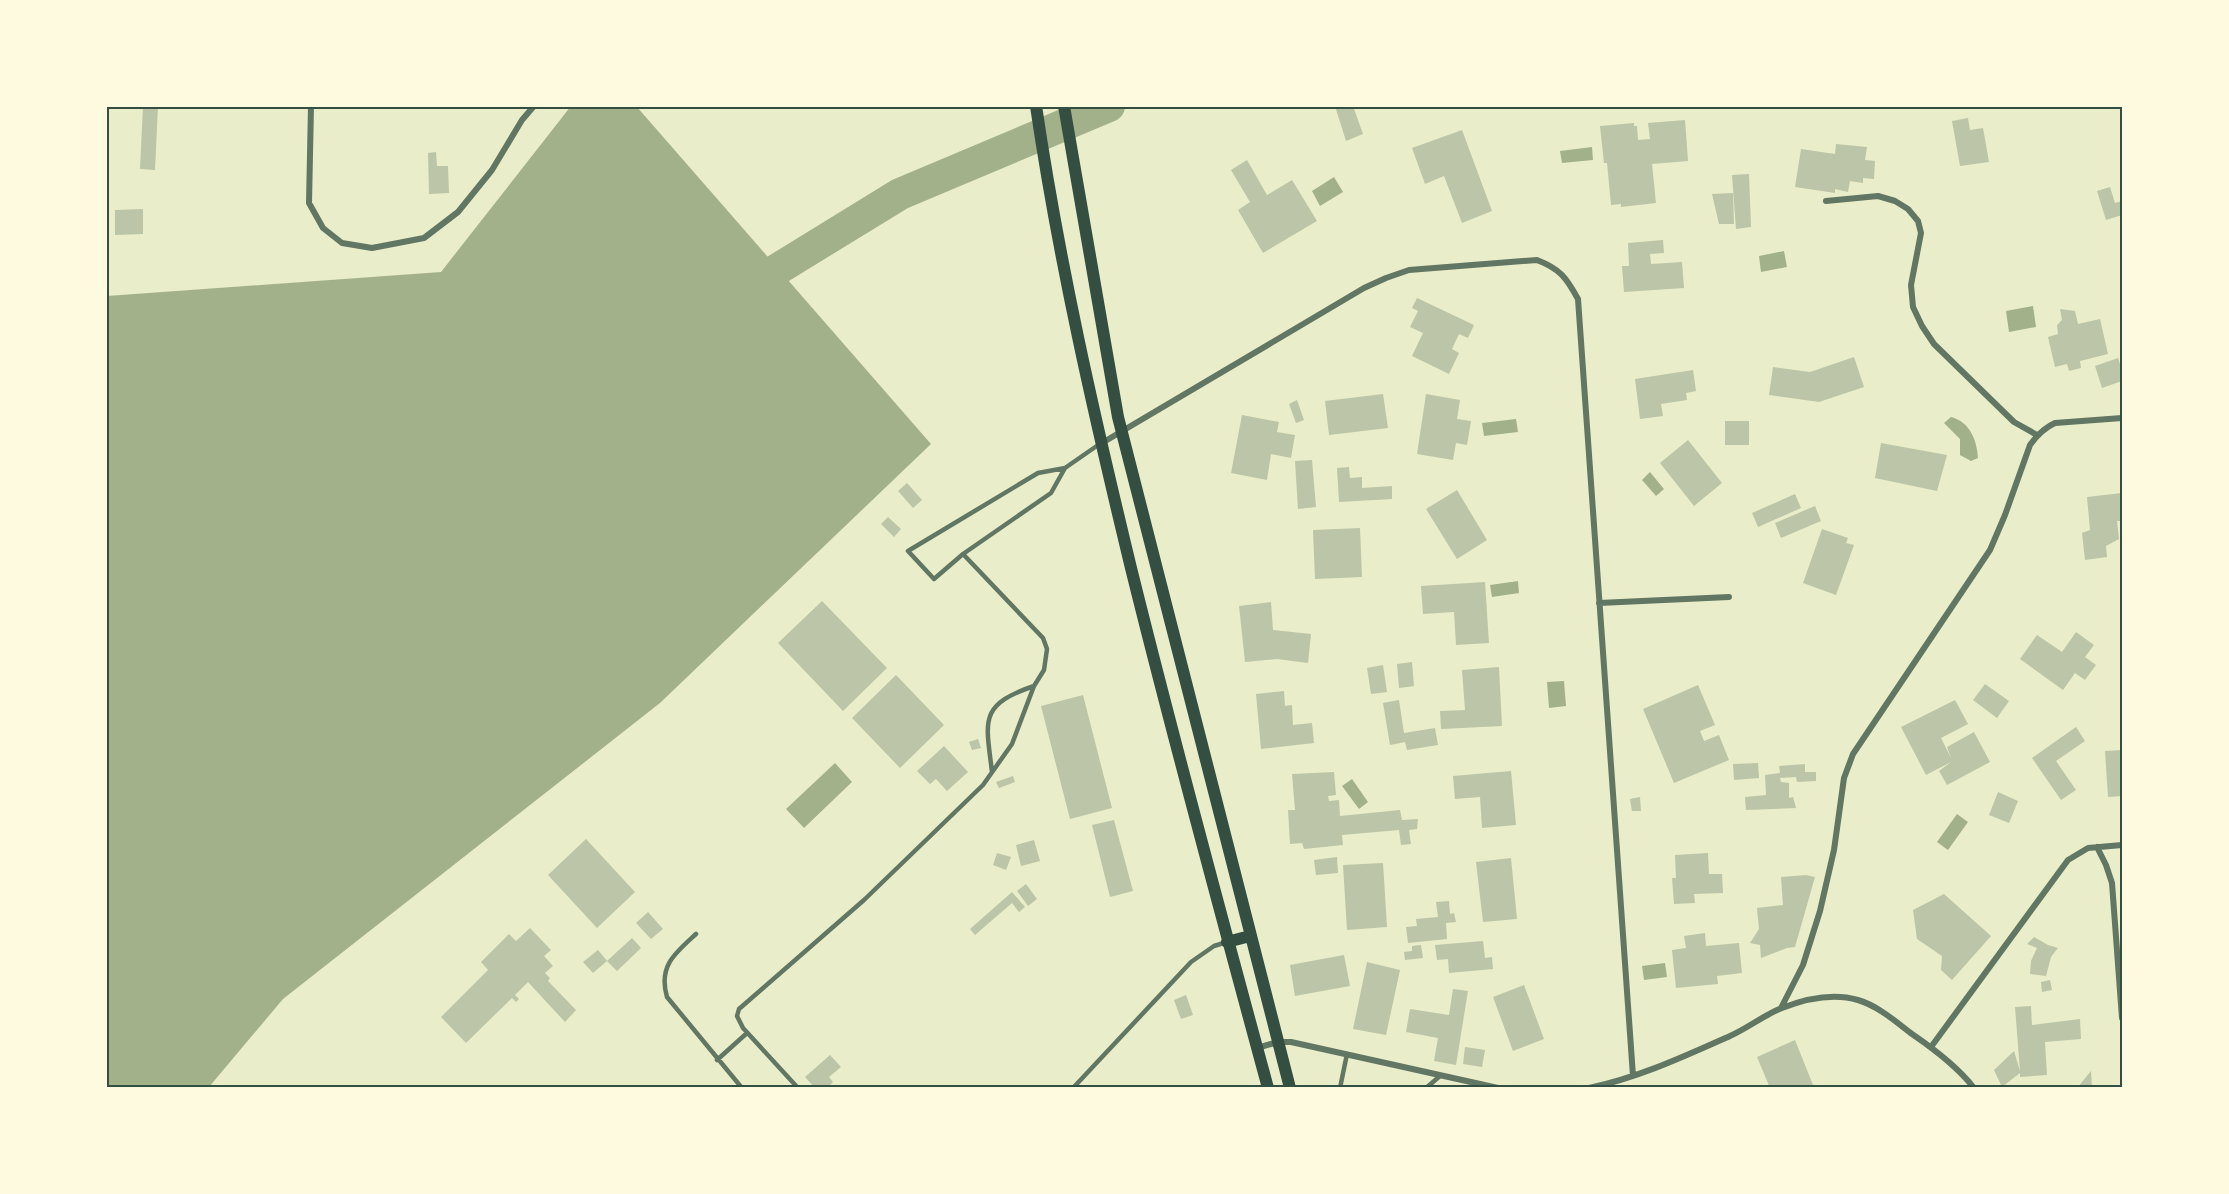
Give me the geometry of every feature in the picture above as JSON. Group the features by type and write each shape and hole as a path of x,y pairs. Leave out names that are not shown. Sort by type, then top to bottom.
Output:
{"main road":[{"path":"1036,106 1044,160 1101,443 1152,653 1227,942 1268,1088"},
{"path":"1064,106 1071,156 1122,431 1290,1088"},
{"path":"1227,942 1250,936"}],"street":[{"path":"311,106 309,203 323,228 342,243 372,248 424,238 458,212 492,170 522,120 534,106"},
{"path":"1826,201 1878,196 1895,201 1908,209 1918,221 1921,233 1911,285 1913,307 1922,326 1934,344 2014,423 2037,435"},
{"path":"1101,443 1364,288 1386,278 1409,270 1536,260 1552,266 1567,278 1578,298 1633,1076"},
{"path":"1781,1008 1803,965 1820,911 1834,850 1844,778 1853,754 1989,550 2005,515 2030,445 2046,427 2055,423 2122,418"},
{"path":"1599,603 1729,597"},
{"path":"1931,1047 2068,860 2080,851 2097,846 2122,845"},
{"path":"2097,846 2112,883 2122,1018"},
{"path":"1589,1088 1633,1076 1733,1035 1781,1008 1813,999 1835,997 1858,1000 1881,1011 1931,1047 1967,1078 1974,1088"},
{"path":"1257,1048 1278,1041 1304,1044 1498,1088"}],"lane":[{"path":"1065,468 1038,472 908,551 934,579 963,554 1050,493 1065,468 1101,443"},
{"path":"798,1088 739,1023 737,1016 739,1009 864,900 983,785 1012,744 1034,686 1044,670 1047,649 1043,638 963,554"},
{"path":"992,772 989,715 996,705 1006,698 1034,686"},
{"path":"696,934 669,963 664,985 667,997 742,1088"},
{"path":"1073,1088 1191,962 1214,946 1227,942"},
{"path":"717,1060 747,1033"},
{"path":"1340,1087 1347,1054"},
{"path":"1426,1088 1440,1076"}],"shaded area":[{"path":"571,106 637,107 931,444 660,703 283,999 209,1087 107,1087 107,296 441,272"},
{"path":"1592,147 1593,160 1562,163 1560,151"},
{"path":"1334,177 1343,192 1320,206 1312,191"},
{"path":"1784,251 1787,267 1761,272 1759,256"},
{"path":"2033,306 2036,327 2009,332 2006,311"},
{"path":"1951,417 1958,419 1968,427 1976,445 1978,458 1971,461 1960,455 1960,439 1944,423"},
{"path":"1516,419 1518,432 1484,436 1482,423"},
{"path":"1650,472 1664,489 1656,496 1642,480"},
{"path":"1518,581 1519,593 1492,597 1490,585"},
{"path":"1564,681 1566,706 1549,708 1547,682"},
{"path":"835,763 852,782 804,828 786,809"},
{"path":"1352,779 1368,802 1359,809 1342,786"},
{"path":"1957,814 1968,822 1948,850 1937,842"},
{"path":"1665,963 1667,977 1644,980 1642,966"}],"building":[{"path":"143,106 158,106 155,170 140,169"},
{"path":"1335,106 1353,106 1363,134 1346,141"},
{"path":"1968,118 1970,130 1983,128 1989,162 1960,166 1952,121"},
{"path":"1685,120 1688,161 1652,164 1656,203 1621,207 1621,204 1611,205 1607,163 1604,163 1600,126 1634,123 1634,126 1637,126 1638,140 1650,139 1648,123"},
{"path":"1462,130 1492,211 1462,223 1444,176 1425,184 1412,148"},
{"path":"1836,144 1867,147 1865,160 1875,161 1874,179 1863,178 1863,183 1850,181 1848,192 1835,189 1835,193 1795,187 1801,149 1835,154"},
{"path":"436,152 437,166 448,166 449,193 429,194 428,153"},
{"path":"1247,160 1267,195 1292,180 1317,221 1263,253 1238,210 1250,202 1231,170"},
{"path":"1749,174 1751,227 1736,229 1732,175"},
{"path":"2110,187 2115,203 2122,201 2122,215 2106,220 2097,191"},
{"path":"1733,193 1734,224 1719,224 1712,194"},
{"path":"143,209 143,234 115,235 115,210"},
{"path":"1663,240 1664,253 1650,254 1651,264 1682,262 1684,288 1624,292 1622,266 1629,266 1628,243"},
{"path":"1417,298 1474,325 1468,338 1459,334 1452,349 1459,353 1449,374 1412,356 1423,333 1410,327 1418,311 1412,308"},
{"path":"2060,309 2075,311 2078,324 2100,319 2108,354 2080,361 2081,368 2069,371 2067,364 2055,367 2048,337 2058,334 2057,325 2062,320"},
{"path":"1854,357 1864,387 1819,402 1769,395 1773,367 1810,372"},
{"path":"2118,358 2122,370 2122,381 2102,388 2095,366"},
{"path":"1693,370 1696,391 1686,393 1687,400 1661,404 1663,416 1640,419 1635,379"},
{"path":"1383,394 1388,428 1329,435 1325,401"},
{"path":"1426,394 1460,400 1457,419 1471,421 1467,445 1456,443 1453,460 1417,454"},
{"path":"1297,400 1304,420 1296,423 1289,404"},
{"path":"1242,415 1279,422 1277,432 1295,435 1291,458 1271,454 1267,480 1231,473"},
{"path":"1725,421 1749,421 1749,445 1725,445"},
{"path":"1688,440 1722,483 1694,506 1660,463"},
{"path":"1881,443 1947,455 1937,491 1875,478"},
{"path":"1312,460 1316,507 1298,509 1295,461"},
{"path":"1349,467 1350,478 1362,477 1362,488 1392,486 1392,499 1339,502 1337,468"},
{"path":"907,483 922,500 913,508 898,491"},
{"path":"1457,490 1487,540 1457,559 1426,509"},
{"path":"2122,493 2122,521 2117,521 2119,539 2106,546 2107,557 2085,560 2082,533 2090,530 2087,497"},
{"path":"1795,494 1801,508 1758,527 1752,513"},
{"path":"1815,506 1821,521 1781,538 1775,523"},
{"path":"888,517 901,529 894,537 881,524"},
{"path":"1360,528 1362,577 1315,579 1313,530"},
{"path":"1822,529 1848,538 1846,543 1854,545 1836,595 1803,583"},
{"path":"1485,582 1489,643 1456,645 1454,612 1423,614 1421,586"},
{"path":"822,601 887,668 843,711 778,643"},
{"path":"1271,602 1273,630 1311,634 1308,663 1277,659 1245,662 1239,606"},
{"path":"2076,632 2094,645 2085,657 2096,665 2085,680 2075,673 2063,690 2020,659 2037,635 2062,652"},
{"path":"1412,662 1414,686 1399,688 1397,664"},
{"path":"1383,665 1387,692 1371,694 1367,668"},
{"path":"1499,667 1502,726 1441,729 1440,711 1465,710 1462,670"},
{"path":"896,675 944,725 900,768 852,718"},
{"path":"1985,684 2009,701 1997,718 1973,700"},
{"path":"1698,685 1715,725 1700,731 1704,741 1719,735 1729,760 1674,783 1643,709"},
{"path":"1284,691 1285,706 1292,705 1293,725 1312,723 1314,743 1261,749 1256,694"},
{"path":"1083,695 1112,808 1070,819 1041,706"},
{"path":"1399,700 1404,733 1435,728 1438,745 1407,750 1405,742 1390,745 1383,703"},
{"path":"1955,700 1968,724 1941,738 1951,758 1947,747 1974,732 1990,762 1947,785 1939,771 1951,762 1926,775 1901,727"},
{"path":"2076,727 2085,741 2056,761 2076,790 2061,800 2032,758"},
{"path":"978,739 981,748 972,750 969,742"},
{"path":"944,746 968,772 947,791 936,779 930,784 917,771"},
{"path":"2122,750 2122,796 2108,797 2105,751"},
{"path":"1758,763 1759,778 1734,780 1733,764"},
{"path":"1805,764 1805,772 1816,772 1816,781 1797,782 1796,777 1780,778 1781,782 1789,783 1789,798 1793,797 1796,808 1746,810 1745,797 1766,795 1765,775 1780,773 1779,766"},
{"path":"1511,771 1516,825 1482,828 1480,797 1455,799 1453,776"},
{"path":"1334,772 1336,795 1328,796 1329,801 1339,800 1340,816 1400,810 1402,820 1418,819 1417,829 1409,830 1411,844 1401,845 1399,830 1342,835 1343,845 1304,849 1302,843 1290,844 1288,810 1295,810 1292,774"},
{"path":"1013,776 1015,782 999,788 996,782"},
{"path":"1998,792 2018,801 2009,823 1989,815"},
{"path":"1640,797 1641,811 1632,811 1630,799"},
{"path":"1114,820 1133,891 1110,897 1092,825"},
{"path":"586,839 635,892 597,928 548,875"},
{"path":"1034,840 1040,861 1021,866 1016,845"},
{"path":"997,853 1011,857 1006,870 993,865"},
{"path":"1708,853 1709,874 1722,874 1723,893 1694,894 1695,903 1674,904 1672,878 1676,878 1675,855"},
{"path":"1337,857 1338,873 1316,875 1314,860"},
{"path":"1511,858 1517,919 1483,922 1476,862"},
{"path":"1383,863 1387,927 1347,930 1343,865"},
{"path":"1806,875 1815,877 1795,947 1761,958 1760,945 1750,943 1759,929 1757,908 1783,905 1781,877"},
{"path":"1026,884 1037,899 1028,906 1017,891"},
{"path":"1012,892 1025,907 1019,912 1012,903 975,935 970,929"},
{"path":"1944,894 1991,936 1952,980 1941,970 1942,956 1917,939 1913,910"},
{"path":"1449,901 1450,914 1454,913 1456,922 1446,923 1447,939 1408,943 1406,927 1417,926 1416,919 1438,917 1436,902"},
{"path":"648,912 663,929 651,939 636,923"},
{"path":"530,928 551,950 544,956 553,966 545,973 550,978 548,981 576,1010 565,1022 528,982 515,995 519,999 516,1002 512,998 466,1043 441,1017 488,970 481,962 509,934 516,941"},
{"path":"1705,933 1706,946 1739,943 1742,973 1717,976 1718,984 1676,988 1672,950 1686,948 1684,936"},
{"path":"2034,937 2058,948 2051,957 2046,976 2030,974 2031,961 2037,948 2027,944"},
{"path":"632,938 641,948 617,971 607,961"},
{"path":"1483,941 1485,958 1492,957 1493,969 1449,973 1448,959 1437,960 1435,945"},
{"path":"1421,945 1423,958 1405,960 1404,952 1412,951 1412,946"},
{"path":"598,950 607,961 593,973 583,962"},
{"path":"1344,955 1350,986 1295,996 1290,965"},
{"path":"1367,962 1400,970 1386,1035 1353,1029"},
{"path":"2050,980 2052,990 2042,992 2041,982"},
{"path":"1524,985 1544,1039 1513,1051 1493,997"},
{"path":"1453,989 1468,991 1456,1065 1434,1061 1438,1038 1406,1032 1410,1009 1449,1015"},
{"path":"1186,995 1193,1015 1181,1019 1174,1000"},
{"path":"2031,1006 2032,1025 2080,1019 2081,1039 2045,1042 2047,1075 2020,1077 2020,1073 2002,1087 1994,1070 2014,1051 2020,1071 2015,1007"},
{"path":"1795,1040 1813,1085 1808,1088 1770,1088 1757,1057"},
{"path":"1465,1047 1485,1050 1482,1067 1463,1064"},
{"path":"830,1055 841,1067 829,1077 833,1082 827,1088 815,1088 805,1077"},
{"path":"2091,1071 2092,1088 2077,1088"}],"waterway":[{"path":"742,291 900,194 1109,106"}]}
